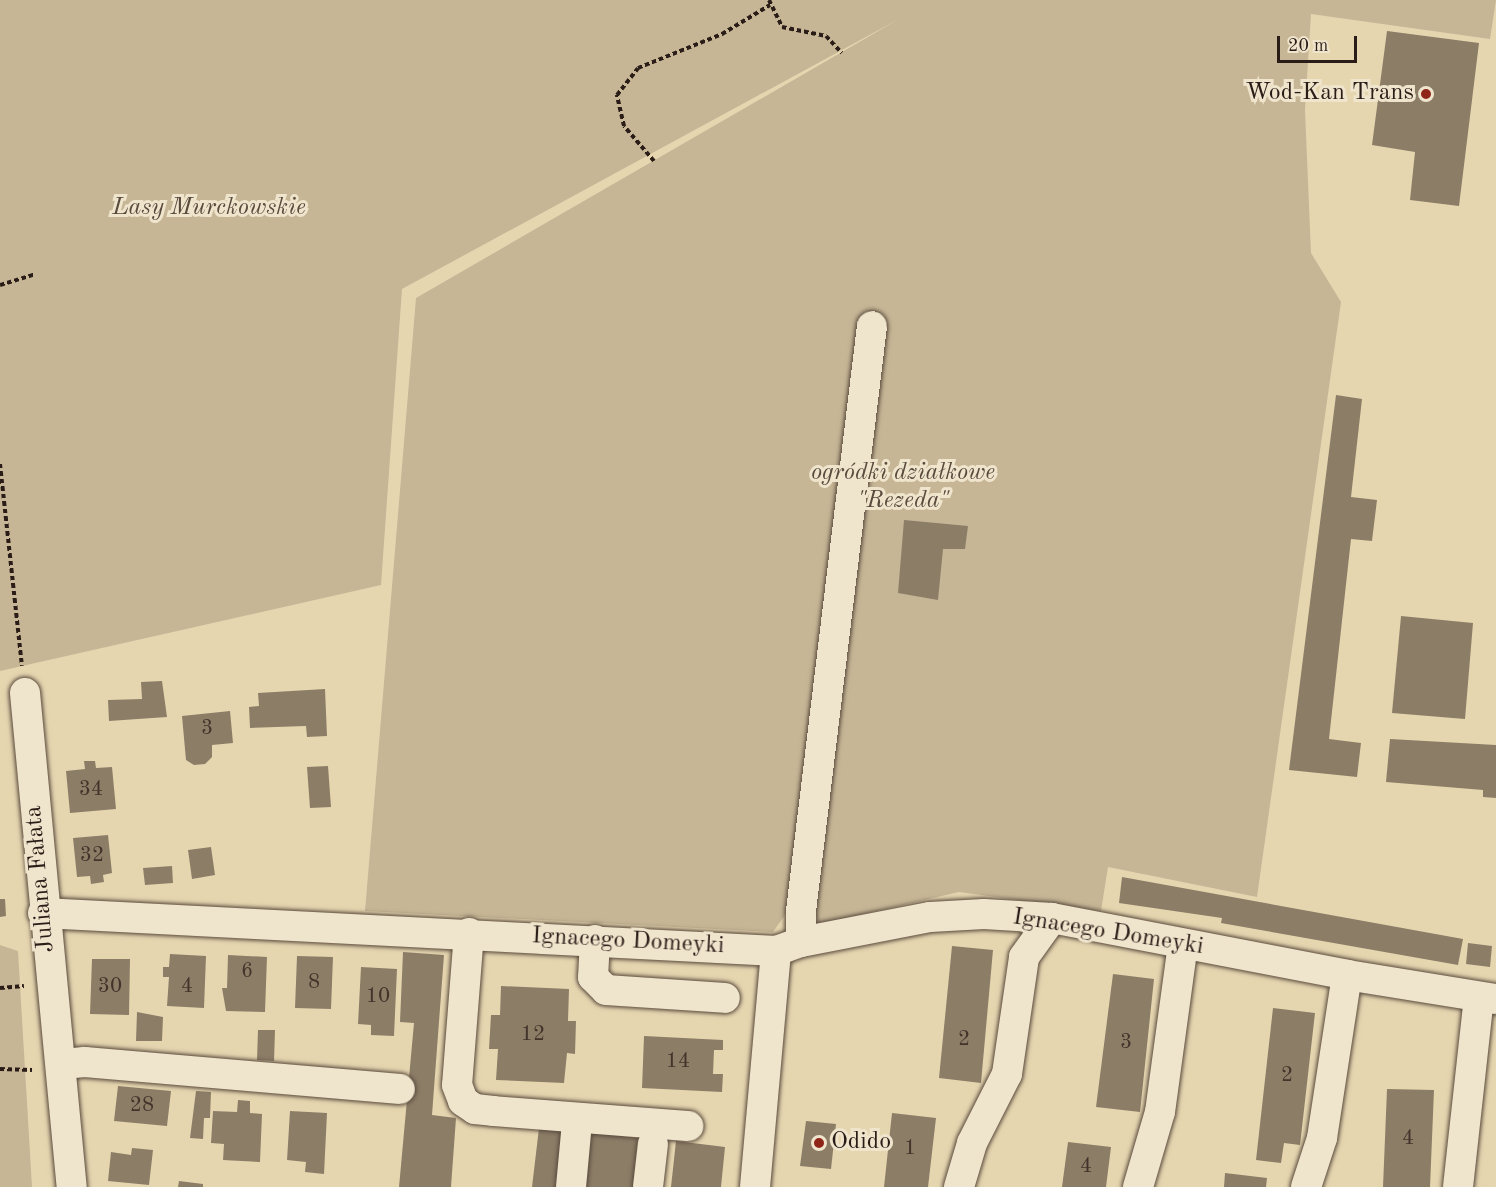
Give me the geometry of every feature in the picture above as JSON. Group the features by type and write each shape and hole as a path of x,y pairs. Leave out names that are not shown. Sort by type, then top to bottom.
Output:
{"street":[{"path":"754,1187 789,946 802,900 872,326"},
{"name":"Juliana Fałata","path":"25,693 43,913 62,1064 72,1187"},
{"name":"Ignacego Domeyki","path":"43,913 595,940 789,946 930,916 984,914 1052,918 1183,945 1487,998"},
{"path":"959,1187 972,1143 1007,1074 1024,957 1052,918"},
{"path":"469,933 458,1085 463,1101 484,1110 688,1125"},
{"path":"595,940 593,977 606,990 725,998"},
{"path":"1138,1187 1160,1112 1183,945"},
{"path":"1306,1187 1322,1138 1347,975"},
{"path":"1458,1187 1487,998"},
{"path":"62,1064 85,1062 400,1089"},
{"path":"570,1187 576,1133"},
{"path":"648,1187 653,1144"}],"path":[{"path":"654,161 624,126 617,95 638,68 722,34 769,2 782,27 826,36 842,52"},
{"path":"0,285 35,274"},
{"path":"0,464 25,693"}],"green space":[{"name":"ogródki działkowe \"Rezeda\"","path":"0,0 1496,0 1490,39 1311,14 1305,110 1311,253 1341,302 1257,897 1108,867 1101,911 959,892 820,924 812,910 787,912 773,932 365,911 416,298 899,19 402,289 381,585 0,671"},
{"path":"0,945 18,951 32,1187 0,1187"}],"building":[{"name":"Wod-Kan Trans","path":"1387,31 1479,43 1459,206 1410,200 1415,152 1372,145"},
{"path":"1336,395 1362,399 1351,497 1377,500 1372,541 1351,539 1329,739 1361,743 1357,777 1289,770"},
{"path":"904,520 968,526 965,549 943,549 938,600 898,593"},
{"path":"1401,616 1473,623 1465,719 1392,713"},
{"path":"162,681 167,717 109,721 108,700 142,699 141,682"},
{"path":"325,689 327,736 307,737 306,726 250,728 249,707 259,706 258,693"},
{"path":"230,711 233,743 212,745 212,757 205,764 194,765 186,760 182,716"},
{"path":"1390,739 1496,745 1496,798 1483,797 1483,790 1386,782"},
{"path":"84,761 95,761 96,768 112,767 116,809 70,813 66,771 85,769"},
{"path":"328,766 331,807 310,808 307,767"},
{"path":"108,835 112,873 103,875 104,882 91,884 90,876 77,877 73,838"},
{"path":"211,847 215,875 192,879 188,850"},
{"path":"172,866 173,883 145,885 143,868"},
{"path":"1122,877 1463,939 1458,965 1221,923 1222,918 1119,903"},
{"path":"0,899 5,899 6,916 0,917"},
{"path":"1468,943 1492,946 1490,967 1466,964"},
{"path":"952,946 993,950 981,1083 939,1078"},
{"path":"403,952 444,955 432,1115 456,1118 451,1187 399,1187 414,1023 400,1022"},
{"path":"170,954 206,956 204,1008 167,1006 169,977 163,977 163,967 169,967"},
{"path":"228,955 267,957 265,1012 226,1011 222,988 227,988"},
{"path":"297,956 333,957 331,1009 295,1008"},
{"path":"92,959 130,959 129,1015 90,1014"},
{"path":"361,967 397,969 394,1036 371,1035 371,1025 358,1024"},
{"path":"1113,974 1154,979 1140,1112 1096,1107"},
{"path":"501,986 569,989 568,1021 576,1021 575,1054 567,1053 564,1083 496,1080 498,1049 489,1049 491,1015 500,1015"},
{"path":"1273,1008 1315,1013 1300,1145 1284,1143 1281,1163 1256,1160"},
{"path":"137,1012 163,1017 162,1041 136,1041"},
{"path":"258,1030 275,1030 274,1061 257,1060"},
{"path":"644,1036 723,1040 723,1050 714,1050 713,1074 723,1074 722,1092 642,1088"},
{"path":"118,1086 171,1091 167,1126 114,1121"},
{"path":"1387,1089 1434,1090 1430,1187 1383,1187"},
{"path":"196,1091 211,1092 210,1118 204,1118 203,1139 190,1138"},
{"path":"238,1100 250,1101 250,1113 262,1114 260,1162 223,1160 224,1144 211,1143 213,1111 237,1112"},
{"path":"290,1111 327,1113 324,1174 305,1172 306,1162 287,1160"},
{"path":"892,1113 936,1118 928,1187 884,1187"},
{"path":"806,1121 836,1124 831,1169 800,1166"},
{"path":"539,1128 564,1130 557,1187 532,1187"},
{"path":"590,1132 638,1138 633,1187 584,1187"},
{"path":"676,1141 725,1147 721,1187 671,1187"},
{"path":"1068,1142 1111,1147 1106,1187 1062,1187"},
{"path":"132,1148 153,1150 149,1185 108,1181 111,1152 131,1155"},
{"path":"1225,1173 1267,1178 1266,1187 1224,1187"},
{"path":"179,1181 203,1184 203,1187 178,1187"}],"place":[{"name":"Wod-Kan Trans","path":"1426,94"},
{"name":"Odido","path":"819,1143"}],"park label":[{"name":"Lasy Murckowskie","path":"209,209"}]}
